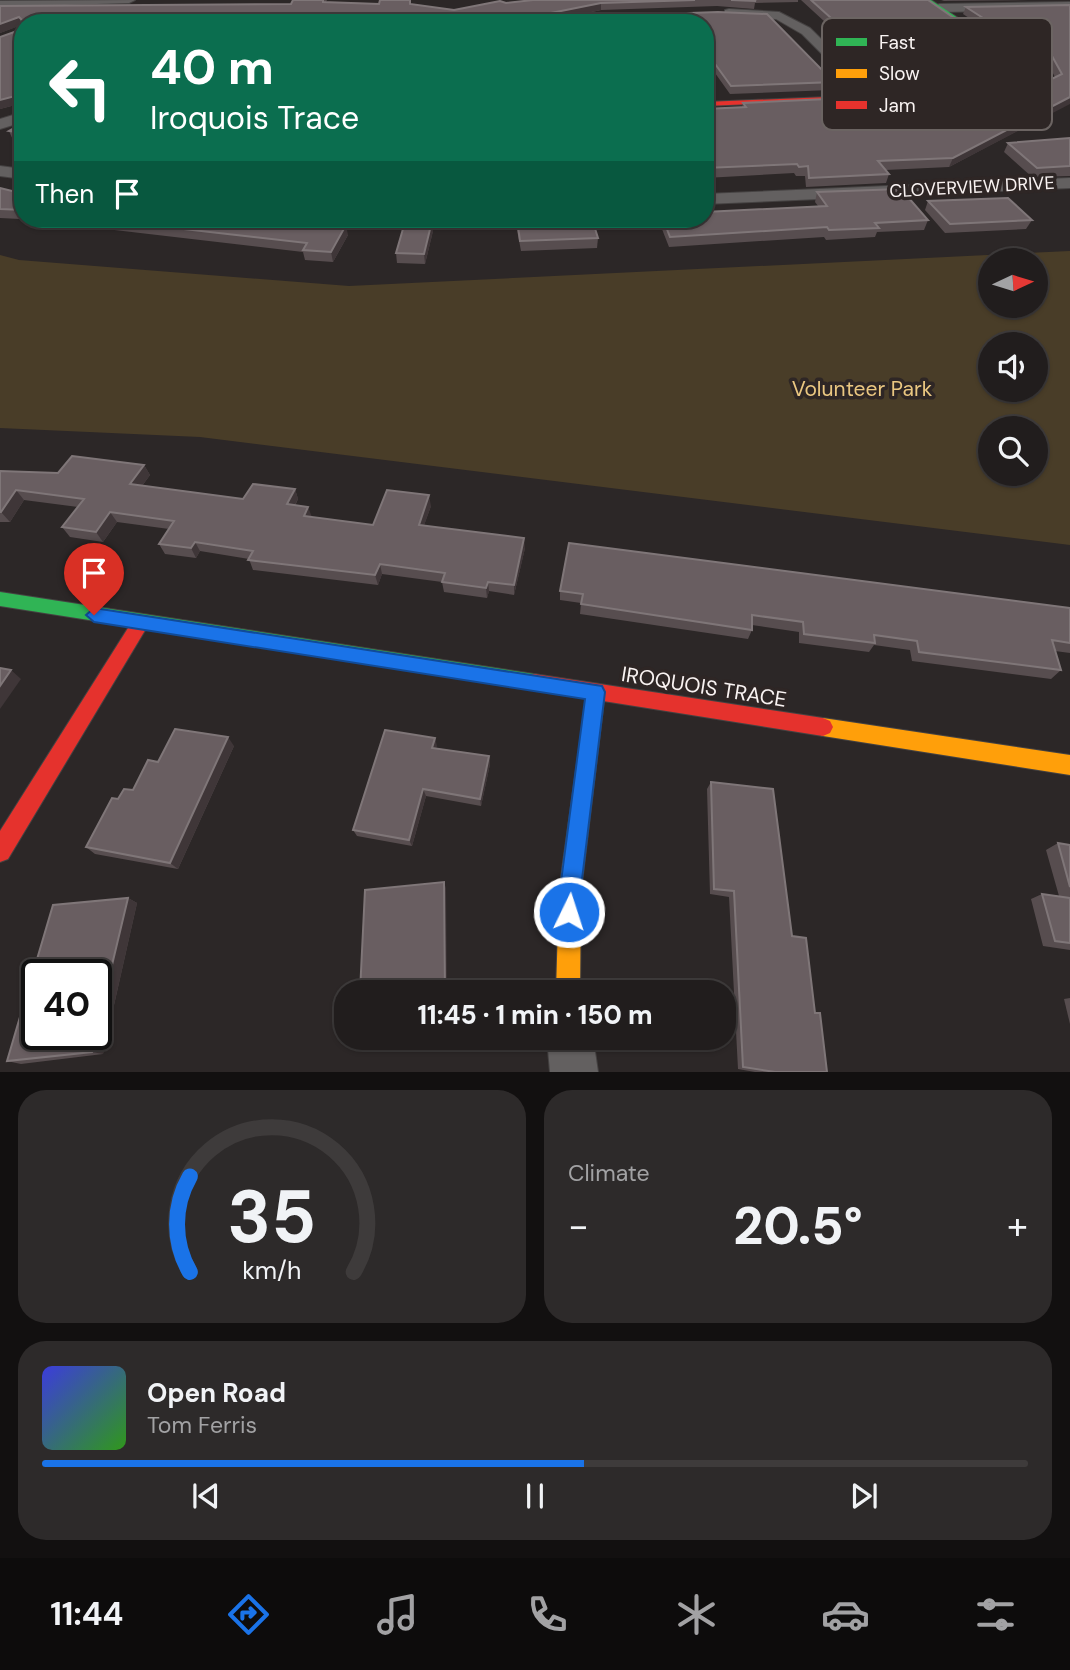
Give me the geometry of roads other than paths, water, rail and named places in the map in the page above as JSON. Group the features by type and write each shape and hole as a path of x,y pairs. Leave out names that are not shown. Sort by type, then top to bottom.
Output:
{"street":[{"path":"0,4 130,0"},
{"path":"53,14 66,2"},
{"path":"933,4 1070,6"},
{"path":"933,4 953,18"},
{"path":"718,13 779,16 806,31 822,47"},
{"path":"714,104 822,100"},
{"name":"CLOVERVIEW DRIVE","path":"714,199 1070,183"},
{"name":"IROQUOIS TRACE","path":"0,599 1070,765"},
{"path":"0,851 141,622"},
{"path":"568,980 570,891 596,692"},
{"path":"571,1050 574,1072"}],"park label":[{"name":"Volunteer Park","path":"862,389"}]}
